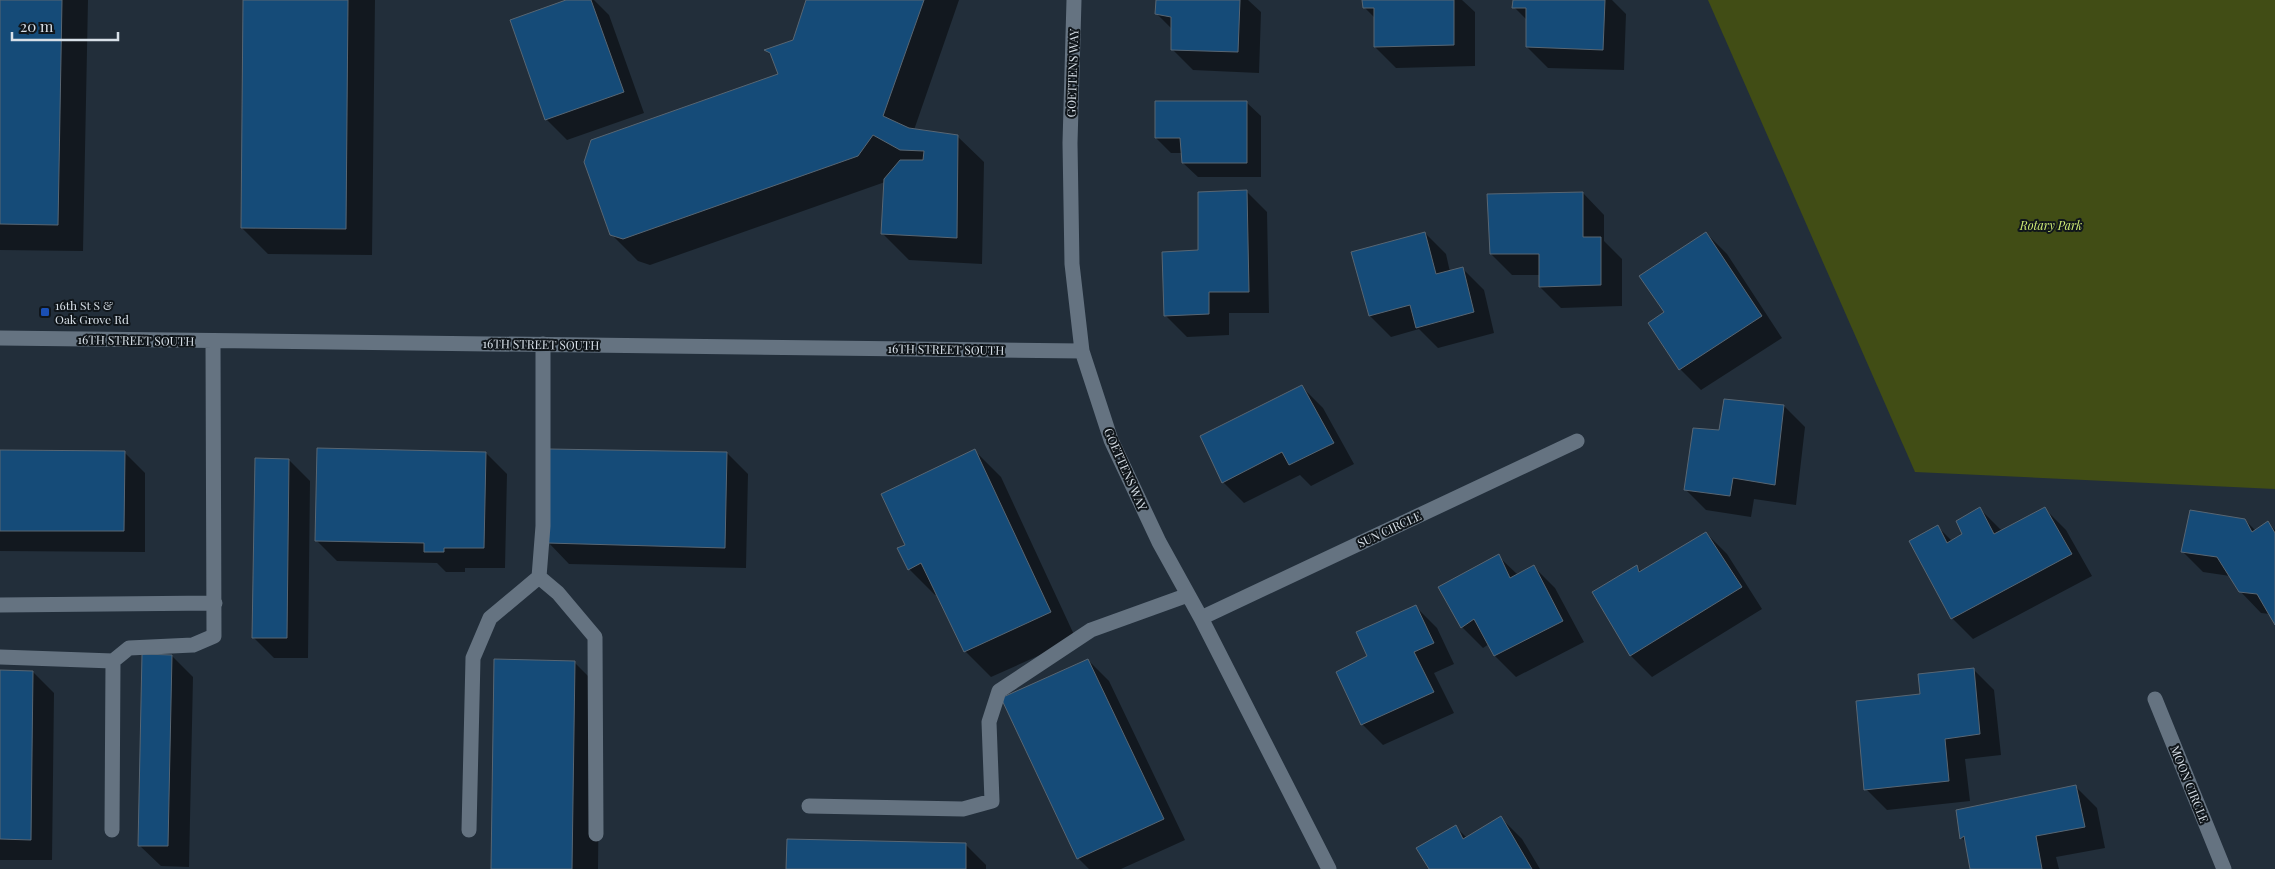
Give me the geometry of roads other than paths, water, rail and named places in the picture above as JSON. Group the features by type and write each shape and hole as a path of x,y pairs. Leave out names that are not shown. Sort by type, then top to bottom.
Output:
{"street":[{"name":"GOETTENS WAY","path":"1074,0 1070,143 1072,264 1082,351 1111,440 1159,542 1201,618 1329,869"},
{"name":"16TH STREET SOUTH","path":"0,338 1082,351"},
{"path":"0,657 113,661 130,648 194,645 214,636 213,341"},
{"path":"470,830 473,658 490,618 539,577 543,526 543,344"},
{"name":"SUN CIRCLE","path":"1201,618 1577,441"},
{"path":"539,577 558,593 594,637 596,834"},
{"path":"809,806 963,808 992,801 989,722 999,691 1091,630 1188,595"},
{"path":"0,605 215,603"},
{"path":"112,830 113,661"},
{"name":"MOON CIRCLE","path":"2155,699 2224,869"}],"place":[{"name":"16th St S & Oak Grove Rd","path":"45,312"}],"park label":[{"name":"Rotary Park","path":"2051,225"}]}
